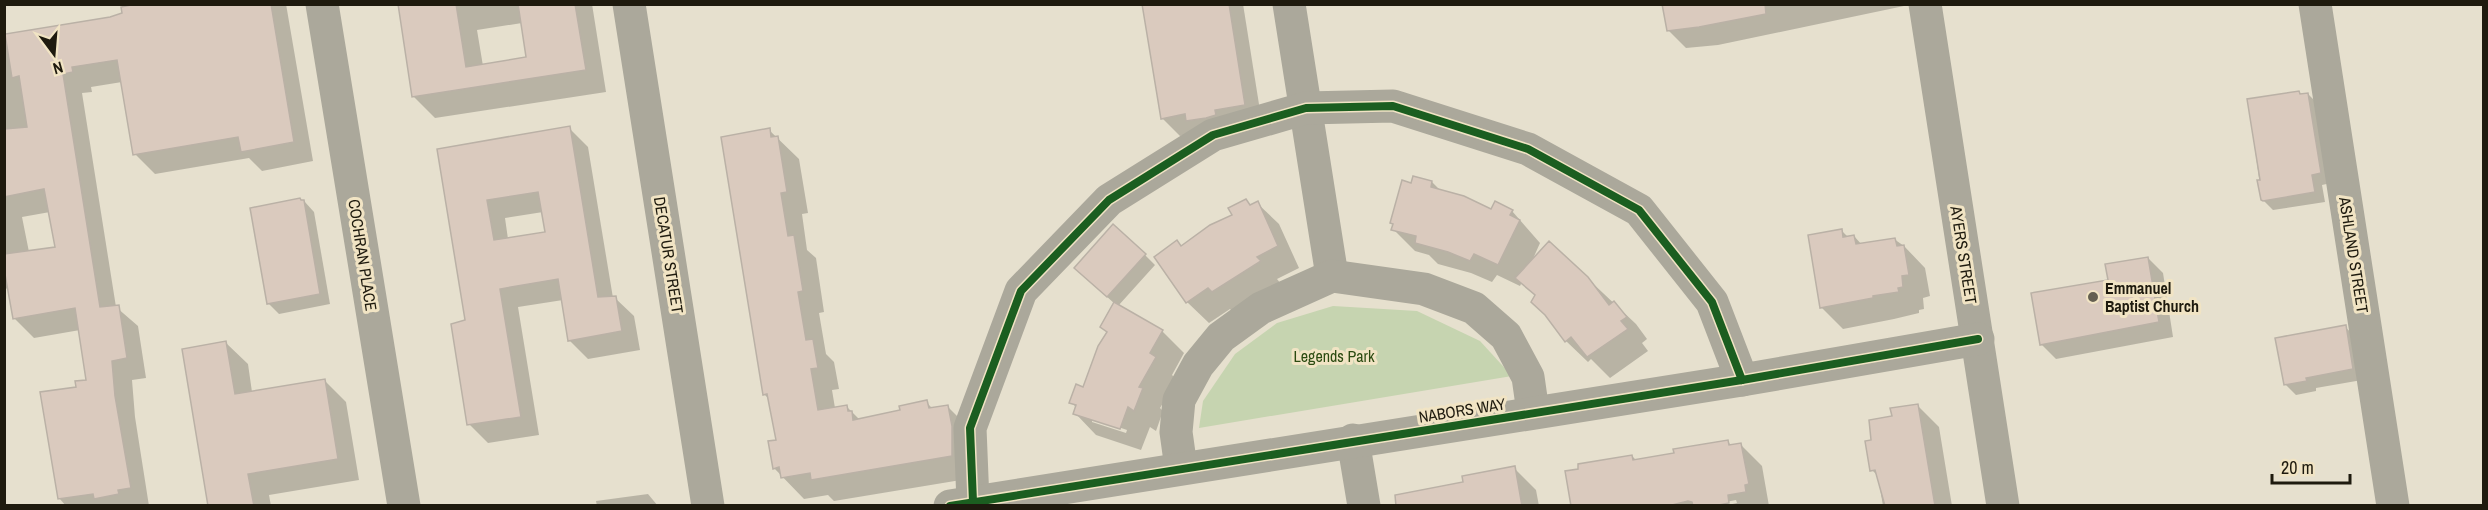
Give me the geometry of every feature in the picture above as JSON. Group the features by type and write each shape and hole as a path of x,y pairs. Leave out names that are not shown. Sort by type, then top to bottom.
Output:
{"street":[{"name":"COCHRAN PLACE","path":"322,4 404,506"},
{"name":"DECATUR STREET","path":"629,4 708,506"},
{"path":"1289,4 1332,276"},
{"name":"AYERS STREET","path":"1925,4 2004,506"},
{"name":"ASHLAND STREET","path":"2315,4 2393,506"},
{"path":"962,504 970,428 1021,291 1108,200 1213,135 1306,108 1393,106 1528,148 1639,210 1712,302 1742,380"},
{"path":"1181,468 1176,432 1179,400 1198,364 1221,337 1261,308 1332,276 1424,290 1474,308 1506,336 1528,377 1533,412"},
{"name":"NABORS WAY","path":"962,504 1353,440 1742,380 1978,339"},
{"path":"1353,440 1364,506"}],"green space":[{"name":"Legends Park","path":"1333,306 1417,311 1480,341 1512,376 1199,428 1203,401 1235,354 1277,323"}],"building":[{"path":"136,4 271,4 294,142 241,152 238,137 133,155 117,60 72,67 73,72 63,74 100,307 119,305 127,358 112,361 115,396 131,488 118,490 119,494 94,499 93,494 58,499 40,392 76,387 75,381 86,380 75,308 13,319 4,269 4,254 55,247 44,189 4,197 4,129 27,127 19,76 12,78 5,34 110,17 122,13 121,7"},
{"path":"398,4 456,4 466,67 526,57 518,4 575,4 586,70 412,97"},
{"path":"1142,4 1229,4 1245,105 1215,110 1216,115 1206,118 1186,121 1185,114 1161,119"},
{"path":"1662,4 1765,4 1766,14 1667,31"},
{"path":"2299,91 2300,94 2308,93 2321,173 2312,175 2315,192 2263,201 2257,180 2260,180 2247,99"},
{"path":"570,126 598,297 616,296 622,331 568,341 558,279 500,289 521,417 467,425 451,324 465,320 437,149","holes":["538,192 545,232 494,240 487,200"]},
{"path":"770,128 771,137 778,136 787,192 781,193 788,236 794,235 803,291 798,292 806,340 813,339 818,368 811,369 818,410 847,405 848,411 852,411 853,420 900,410 899,406 927,400 929,408 948,405 952,426 952,456 811,480 810,473 781,478 779,467 773,469 768,441 776,440 767,394 763,395 721,137"},
{"path":"1413,176 1432,181 1431,187 1464,196 1491,209 1495,201 1513,210 1510,215 1520,220 1498,265 1474,254 1470,261 1415,243 1416,236 1391,230 1393,224 1390,223 1402,180 1411,183"},
{"path":"300,198 304,200 320,294 267,304 250,208"},
{"path":"1246,199 1250,205 1258,201 1278,246 1257,257 1261,261 1212,292 1208,288 1186,303 1154,257 1177,240 1181,246 1210,225 1232,215 1228,208"},
{"path":"1113,224 1146,254 1107,297 1074,268"},
{"path":"1842,229 1843,237 1854,235 1856,244 1895,238 1897,246 1904,245 1909,275 1902,276 1903,287 1898,288 1899,292 1820,308 1808,235"},
{"path":"1549,241 1588,277 1609,305 1614,301 1627,317 1621,321 1628,329 1587,357 1571,337 1565,342 1545,315 1531,302 1535,295 1515,278"},
{"name":"Emmanuel Baptist Church","path":"2148,257 2159,322 2040,345 2031,293 2108,280 2105,264"},
{"path":"1114,302 1163,330 1150,353 1156,357 1139,387 1143,388 1134,411 1128,407 1120,429 1073,414 1076,405 1069,403 1076,384 1083,387 1098,346 1107,332 1100,327"},
{"path":"2346,325 2353,369 2306,378 2307,381 2284,385 2275,338"},
{"path":"226,341 235,394 325,379 338,459 248,474 254,506 208,506 182,349"},
{"path":"1918,404 1935,506 1885,506 1875,470 1870,471 1865,441 1871,440 1869,420 1892,416 1890,408"},
{"path":"1728,440 1729,445 1741,443 1749,484 1745,485 1746,492 1728,495 1729,503 1693,506 1692,502 1688,501 1668,506 1571,506 1565,471 1578,469 1578,464 1632,455 1633,460 1674,453 1673,449"},
{"path":"1515,466 1522,506 1396,506 1395,495 1463,482 1462,476"}],"cycle path":[{"path":"973,502 970,428 1021,291 1109,200 1213,135 1306,108 1393,106 1528,149 1639,210 1712,302 1742,380"},
{"path":"950,506 1742,380 1978,339"}],"place":[{"name":"Emmanuel Baptist Church","path":"2093,297"}]}
